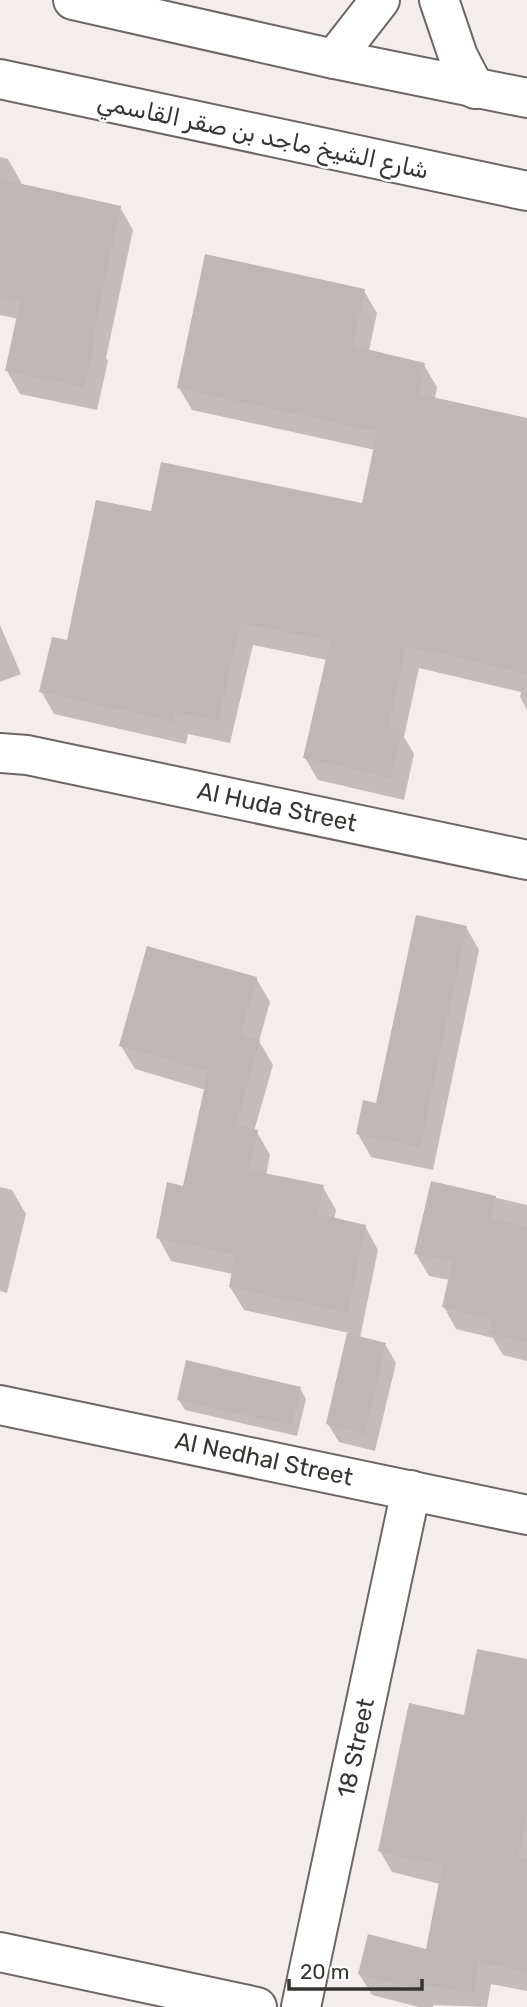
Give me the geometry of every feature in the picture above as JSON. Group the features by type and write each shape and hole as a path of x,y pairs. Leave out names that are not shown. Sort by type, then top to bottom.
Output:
{"street":[{"path":"74,0 334,59 527,98"},
{"path":"334,59 380,0"},
{"path":"439,0 458,56 475,89"},
{"name":"شارع الشيخ ماجد بن صقر القاسمي","path":"0,79 527,191"},
{"name":"Al Huda Street","path":"9,757 527,860"},
{"name":"Al Nedhal Street","path":"0,1405 527,1515"},
{"name":"18 Street","path":"301,2007 411,1490"},
{"path":"0,1952 168,1998 257,2007"}],"building":[{"path":"0,179 121,206 85,388 5,371 20,301 0,296"},
{"path":"205,254 365,289 353,346 425,363 419,394 527,418 527,674 406,646 389,726 402,730 391,778 303,758 330,641 241,623 218,722 176,712 174,722 39,692 52,637 67,640 96,500 151,511 161,462 362,503 377,432 177,388"},
{"path":"416,915 467,926 420,1148 356,1134 363,1100 376,1103"},
{"path":"147,946 257,977 241,1034 260,1040 236,1125 258,1130 249,1170 324,1185 318,1214 366,1225 348,1313 229,1287 235,1255 156,1238 167,1182 183,1186 208,1071 119,1046"},
{"path":"431,1181 496,1196 491,1218 527,1227 527,1343 488,1334 492,1319 442,1307 452,1262 414,1254"},
{"path":"347,1333 386,1343 365,1434 326,1424"},
{"path":"186,1360 301,1387 292,1426 177,1400"},
{"path":"477,1649 527,1659 527,1812 519,1857 527,1859 527,1972 479,1963 474,1994 422,1984 421,1990 358,1974 368,1934 426,1949 442,1866 378,1851 409,1703 464,1715"}]}
